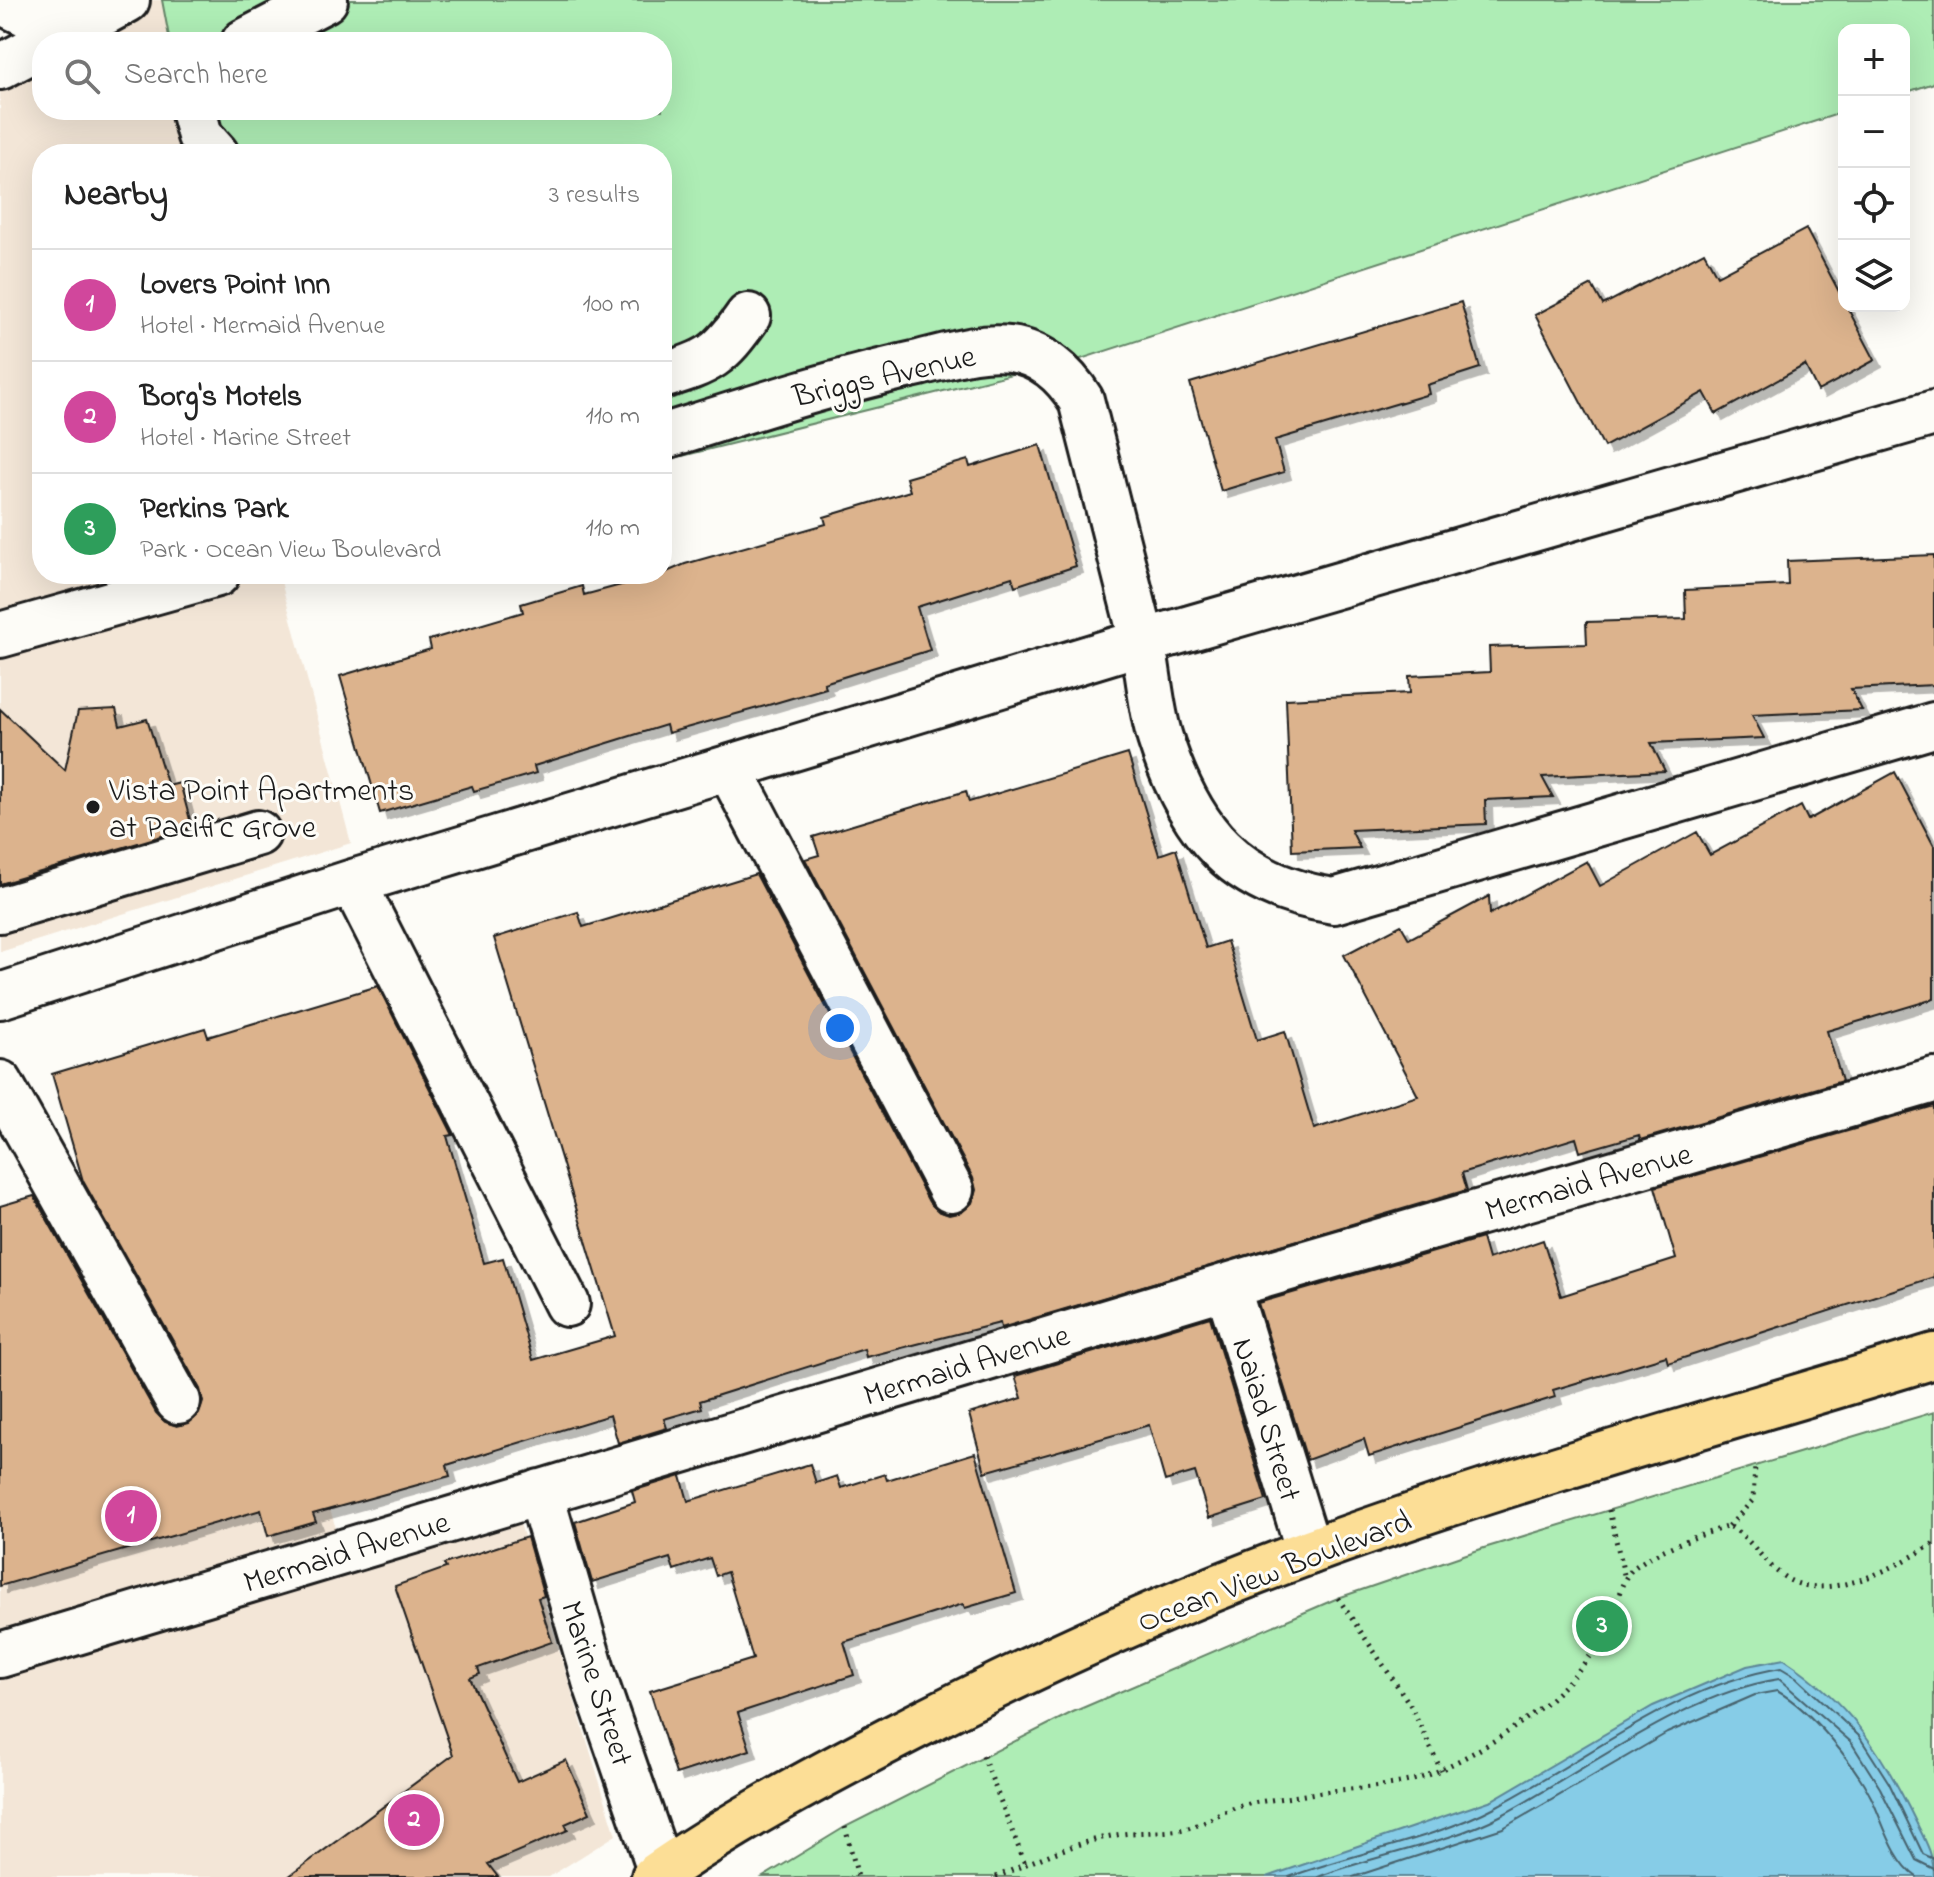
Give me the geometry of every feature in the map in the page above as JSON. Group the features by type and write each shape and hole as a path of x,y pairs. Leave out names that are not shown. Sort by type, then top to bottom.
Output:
{"main road":[{"name":"Ocean View Boulevard","path":"658,1874 832,1770 960,1703 1151,1614 1309,1552 1434,1509 1934,1356"}],"street":[{"path":"263,32 325,0"},
{"path":"0,1 29,15 109,10"},
{"path":"68,32 109,10"},
{"path":"0,67 32,50"},
{"path":"196,120 200,136 207,144"},
{"path":"672,373 710,360 726,348 748,316"},
{"name":"Briggs Avenue","path":"672,434 849,378 969,351 1010,349 1037,358 1067,377 1081,400 1142,642 1160,737 1194,818 1230,861 1251,875 1296,895 1334,901 1934,725"},
{"path":"0,996 353,882 1142,642 1934,413"},
{"path":"0,635 181,584"},
{"path":"729,768 951,1190"},
{"path":"0,910 258,833"},
{"path":"353,882 567,1304"},
{"name":"Mermaid Avenue","path":"0,1655 1227,1286 1934,1080"},
{"path":"0,1083 178,1401"},
{"name":"Naiad Street","path":"1227,1286 1309,1552"},
{"name":"Marine Street","path":"540,1492 595,1681 658,1874"}],"path":[{"path":"996,1877 1025,1864 1122,1834 1184,1829 1233,1808 1328,1791 1409,1783 1441,1770 1509,1733 1583,1665 1607,1630 1625,1579 1634,1568 1689,1539 1729,1526 1753,1500 1755,1466"},
{"path":"1609,1510 1625,1579"},
{"path":"1729,1526 1743,1533 1755,1551 1798,1585 1846,1585 1886,1570 1934,1543"},
{"path":"1338,1598 1411,1706 1441,1770"},
{"path":"983,1756 1025,1864"},
{"path":"845,1827 858,1877"}],"shaded area":[{"path":"127,0 162,0 168,32 68,32"},
{"path":"32,50 32,120 186,120 191,144 32,144 32,584 282,584 351,843 0,952 0,67"},
{"path":"298,1412 349,1568 518,1517 616,1835 549,1877 0,1877 0,1507"}],"green space":[{"path":"162,0 1934,0 1934,83 1910,91 1910,24 1838,24 1838,114 1053,368 1048,365 672,459 672,144 191,144 186,120 672,120 672,32 168,32"},
{"path":"1934,1412 1934,1877 763,1877 845,1827 1073,1712 1338,1598 1484,1548"}],"water":[{"path":"1784,1659 1827,1692 1876,1750 1903,1795 1925,1841 1934,1877 1267,1877 1492,1800 1653,1706 1747,1666"}],"building":[{"path":"1806,229 1838,290 1838,312 1850,312 1875,360 1818,391 1805,365 1716,414 1704,392 1604,447 1535,315 1592,285 1603,305 1704,252 1717,276"},
{"path":"1461,302 1480,368 1427,385 1429,394 1275,440 1284,472 1221,491 1190,383"},
{"path":"1040,445 1076,566 1015,586 1012,577 917,607 930,650 824,683 826,688 668,733 666,725 534,766 536,773 474,791 472,786 380,813 340,676 431,649 429,640 523,612 521,604 582,586 584,595 625,584 672,584 672,570 685,564 826,524 824,517 910,491 906,478 968,460 970,467"},
{"path":"1934,555 1934,685 1851,689 1862,710 1752,715 1764,738 1651,743 1665,771 1542,777 1553,797 1485,800 1486,824 1351,830 1360,848 1292,851 1286,699 1410,693 1409,676 1490,672 1489,647 1587,644 1586,622 1686,619 1685,590 1788,585 1787,561"},
{"name":"Vista Point Apartments at Pacific Grove","path":"0,709 65,770 78,711 116,709 120,726 147,719 168,786 180,783 192,827 0,884"},
{"path":"1128,754 1159,855 1176,849 1206,948 1227,941 1257,1040 1285,1031 1314,1129 1418,1096 1344,955 1401,925 1409,939 1489,896 1490,914 1587,861 1600,886 1697,832 1710,855 1801,806 1808,820 1895,772 1934,846 1934,999 1827,1031 1842,1081 1640,1140 1639,1135 1580,1152 1576,1138 1462,1173 1467,1190 1001,1328 1000,1323 866,1357 864,1349 700,1401 702,1408 664,1419 667,1428 618,1443 610,1415 447,1465 450,1476 313,1514 316,1522 268,1536 261,1510 0,1586 0,1206 34,1196 156,1413 165,1422 177,1426 189,1423 199,1414 203,1402 200,1389 83,1181 52,1074 205,1028 208,1037 378,986 453,1135 447,1136 484,1263 503,1258 533,1360 615,1336 494,938 578,912 583,927 756,874 929,1202 938,1211 949,1215 962,1212 972,1203 976,1190 973,1178 805,859 819,855 813,837 966,791 969,802"},
{"path":"1934,1106 1934,1277 1668,1363 1666,1356 1553,1390 1555,1397 1369,1456 1364,1439 1307,1460 1258,1303 1482,1238 1488,1259 1543,1240 1561,1296 1676,1259 1655,1187"},
{"path":"1210,1317 1266,1500 1209,1518 1195,1472 1165,1481 1149,1425 985,1472 969,1414 1022,1398 1015,1376"},
{"path":"975,1453 1016,1593 965,1608 963,1604 844,1642 854,1675 738,1713 750,1750 676,1774 650,1691 753,1659 727,1572 716,1576 710,1558 674,1570 670,1558 592,1582 575,1522 635,1502 632,1491 681,1476 688,1501 810,1464 816,1483 837,1476 841,1488 885,1474 887,1480"},
{"path":"527,1537 544,1596 538,1598 552,1642 478,1668 480,1674 470,1678 517,1782 566,1760 590,1813 565,1824 568,1830 488,1864 498,1877 288,1877 453,1755 395,1586 446,1568 444,1564"}],"place":[{"name":"Vista Point Apartments at Pacific Grove","path":"93,807"},
{"name":"Lovers Point Inn","path":"131,1516"},
{"name":"Perkins Park","path":"1602,1626"},
{"name":"Borg's Motels","path":"414,1820"}]}
